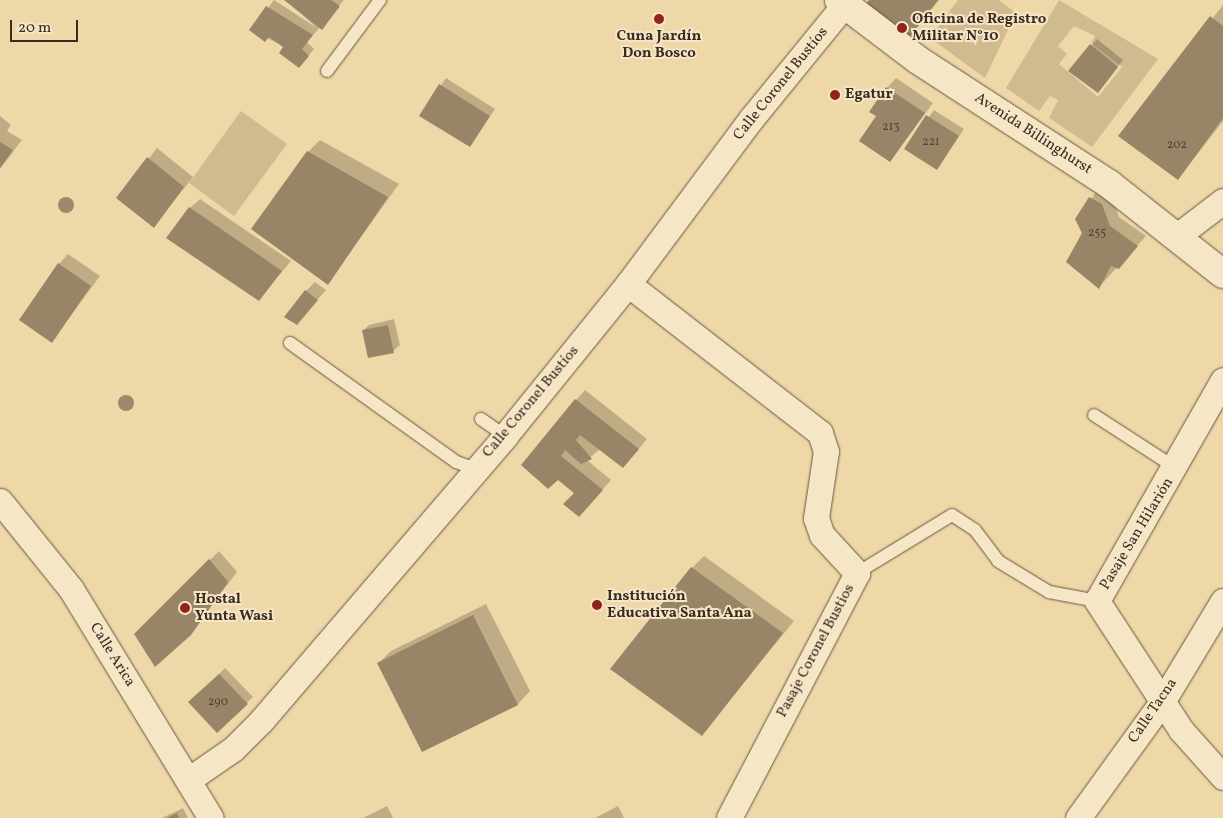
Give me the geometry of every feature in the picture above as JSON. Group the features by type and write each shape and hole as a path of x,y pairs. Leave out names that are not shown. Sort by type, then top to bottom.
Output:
{"street":[{"name":"Avenida Billinghurst","path":"844,2 918,60 1109,184 1223,274"},
{"name":"Calle Coronel Bustíos","path":"188,780 234,749 261,721 505,436 628,284 751,119 844,2"},
{"path":"1177,236 1223,201"},
{"name":"Pasaje Coronel Bustios","path":"628,284 820,433 826,451 816,518 822,535 857,573 729,818"},
{"name":"Pasaje San Hilarión","path":"1223,380 1176,468 1096,601 1162,702 1223,777"},
{"name":"Calle Arica","path":"0,501 71,589 210,818"},
{"name":"Calle Tacna","path":"1078,818 1162,702 1223,601"}],"lane":[{"path":"327,71 380,0"},
{"path":"290,343 449,457 476,469"},
{"path":"1094,415 1176,468"},
{"path":"481,419 505,436"},
{"path":"857,573 952,515 975,530 998,561 1048,592 1096,601"}],"shaded area":[{"path":"958,0 999,0 1016,13 985,78 930,38"},
{"path":"1059,0 1158,59 1092,147 1049,118 1058,100 1050,96 1039,111 1006,88","holes":["1074,26 1095,36 1091,43 1122,67 1098,97 1059,64 1067,54 1058,46"]},
{"path":"241,111 287,144 234,216 189,183"}],"building":[{"path":"284,0 331,0 340,6 322,30"},
{"name":"Oficina de Registro Militar N°10","path":"869,0 938,0 907,41 864,6"},
{"path":"266,6 313,35 302,49 309,56 299,68 279,53 283,47 269,37 265,42 249,30"},
{"path":"1210,16 1223,26 1223,118 1178,180 1118,136"},
{"path":"1090,44 1118,67 1098,93 1068,71"},
{"path":"439,84 490,116 470,147 419,116"},
{"path":"886,87 925,113 890,162 859,141 876,116 869,112"},
{"path":"926,115 959,136 937,170 904,149"},
{"path":"0,142 13,150 0,168"},
{"path":"307,151 388,197 328,285 251,229"},
{"path":"147,157 184,187 154,228 116,198"},
{"path":"1089,197 1102,204 1110,226 1138,246 1119,269 1111,266 1099,289 1066,262 1082,233 1075,219"},
{"path":"189,207 282,271 259,301 166,238"},
{"path":"58,263 91,286 52,343 19,320"},
{"path":"305,290 318,300 297,325 284,317"},
{"path":"388,325 394,353 368,358 362,330"},
{"path":"575,399 639,449 623,468 580,435 576,440 592,459 581,464 565,450 561,456 603,490 579,517 563,504 574,493 558,480 548,489 521,465"},
{"name":"Hostal Yunta Wasi","path":"209,559 228,582 191,635 155,667 134,634"},
{"path":"691,567 783,633 702,736 610,669"},
{"path":"473,615 518,705 422,752 377,663"},
{"path":"219,674 248,704 217,733 188,702"},
{"path":"177,813 179,818 167,818"}],"place":[{"name":"Cuna Jardín Don Bosco","path":"659,19"},
{"name":"Oficina de Registro Militar N°10","path":"902,28"},
{"name":"Egatur","path":"835,95"},
{"name":"Institución Educativa Santa Ana","path":"597,605"},
{"name":"Hostal Yunta Wasi","path":"185,608"}]}
